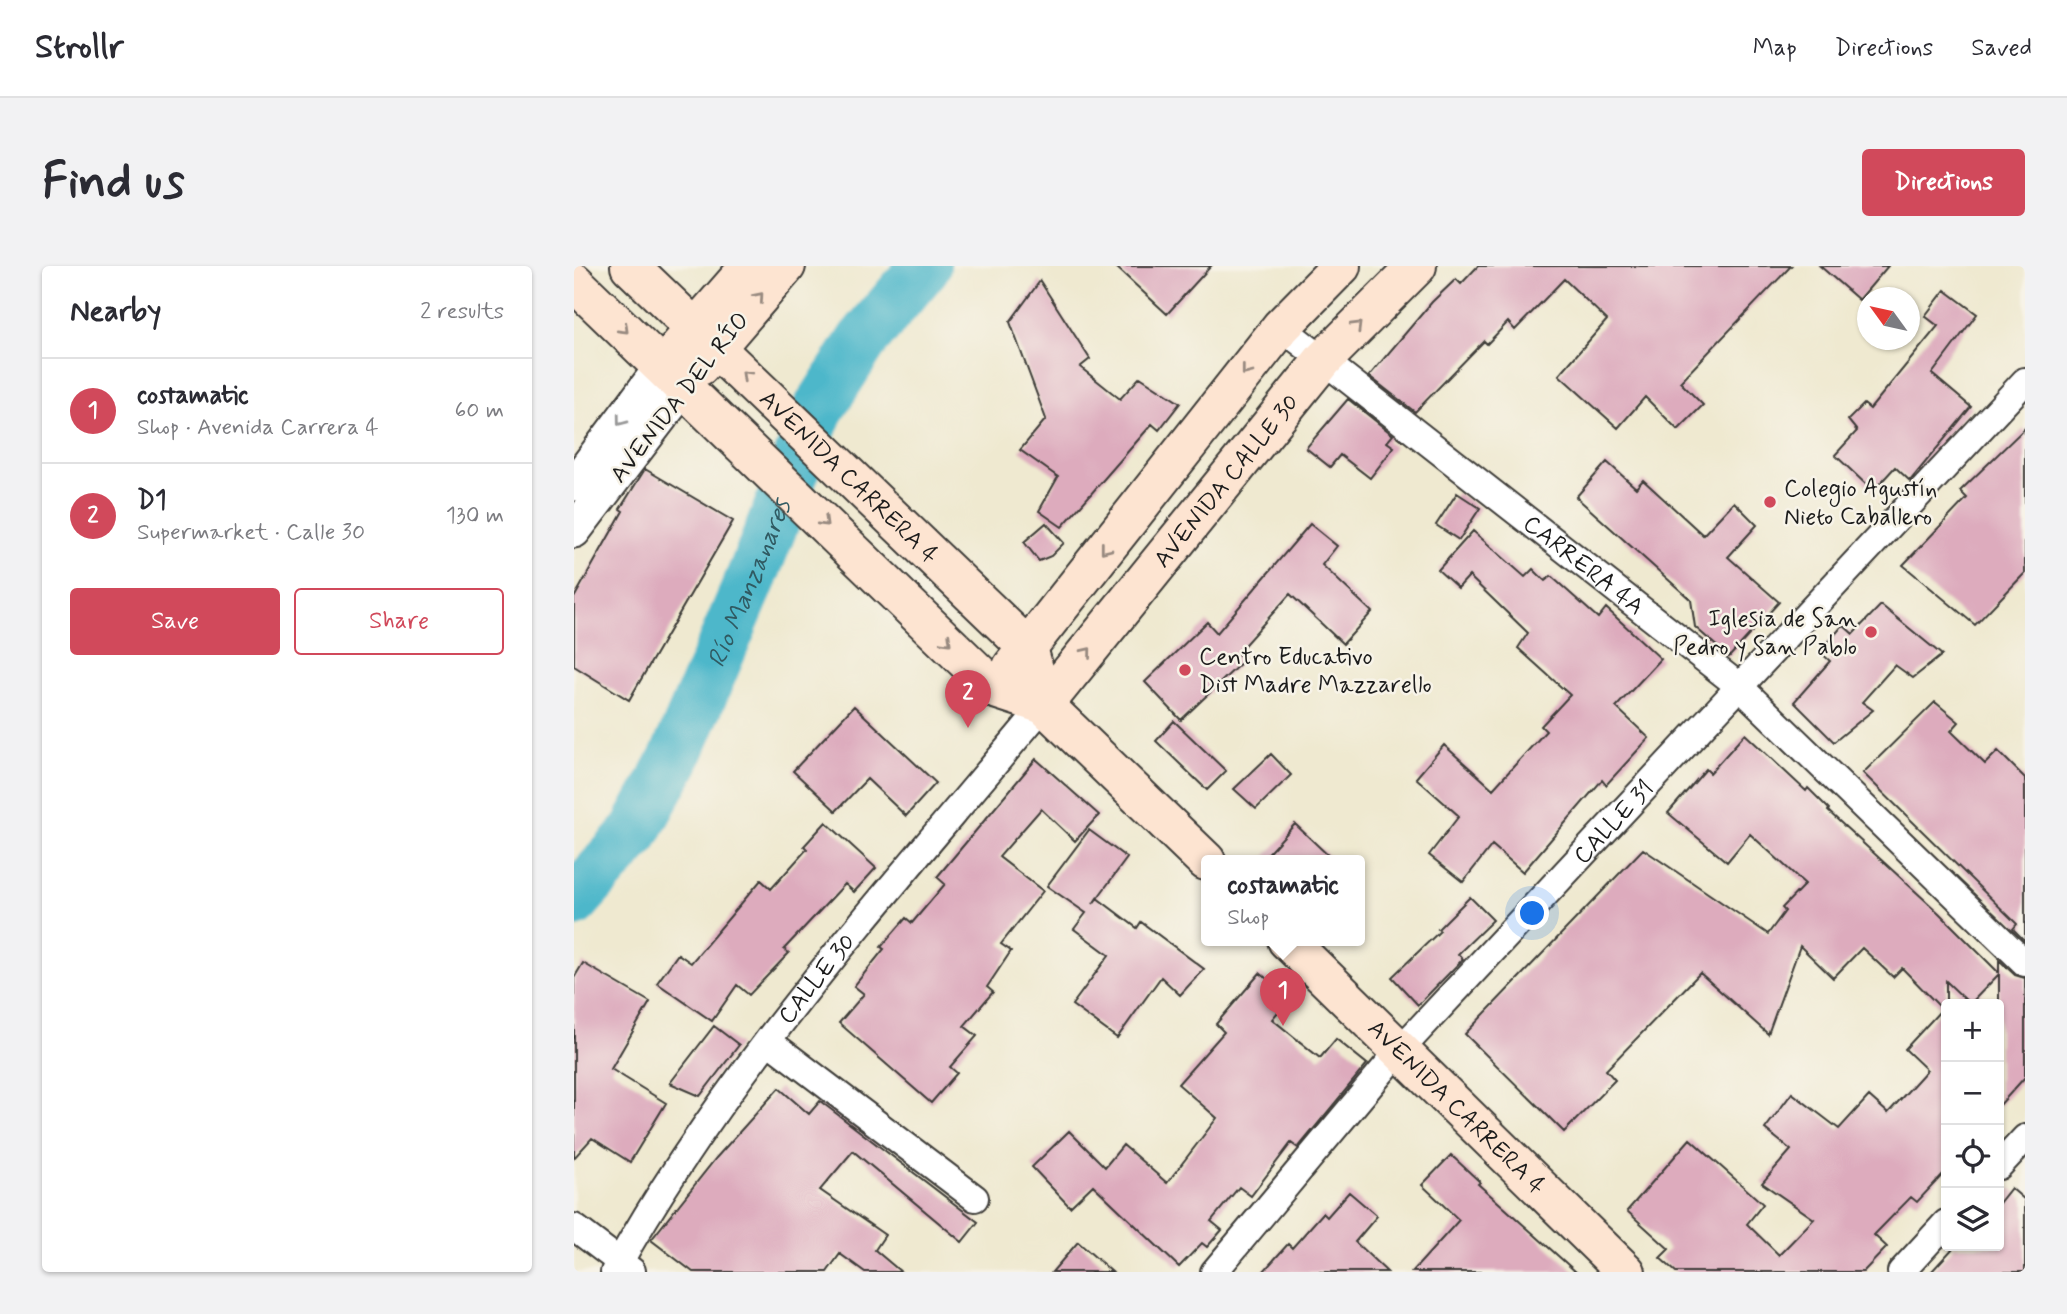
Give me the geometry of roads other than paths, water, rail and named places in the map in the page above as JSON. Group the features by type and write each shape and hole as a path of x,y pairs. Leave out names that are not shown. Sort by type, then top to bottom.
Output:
{"main road":[{"name":"AVENIDA CARRERA 4","path":"629,266 1028,648 1044,705"},
{"name":"AVENIDA DEL RÍO","path":"673,377 706,337 750,266"},
{"name":"AVENIDA DEL RÍO","path":"706,337 786,266"},
{"path":"995,688 1281,327 1341,266"},
{"name":"AVENIDA CALLE 30","path":"1044,705 1324,359 1417,266"},
{"path":"574,282 995,688 1044,705 1201,855"},
{"path":"982,602 1007,609 1033,608 1058,598 1079,582"},
{"name":"AVENIDA CARRERA 4","path":"1293,946 1626,1272"}],"street":[{"name":"CARRERA 4A","path":"1281,327 1739,686 2025,963"},
{"name":"AVENIDA DEL RÍO","path":"574,484 673,377"},
{"name":"AVENIDA DEL RÍO","path":"574,531 673,377"},
{"name":"CALLE 31","path":"1214,1272 1399,1051 2025,381"},
{"name":"CALLE 30","path":"622,1269 710,1119 768,1041 1044,705"},
{"path":"768,1041 975,1198"},
{"path":"2004,1161 2025,1138"},
{"path":"574,1227 622,1269"},
{"path":"1901,1272 1941,1228"}],"waterway":[{"name":"Río Manzanares","path":"574,901 633,835 674,760 753,574 818,410 862,341 925,266"}],"place":[{"name":"Colegio Agustín Nieto Caballero","path":"1770,502"},
{"name":"Iglesia de San Pedro y San Pablo","path":"1871,632"},
{"name":"Centro Educativo Dist Madre Mazzarello","path":"1185,670"},
{"name":"D1","path":"968,728"},
{"name":"costamatic","path":"1283,1026"}]}
